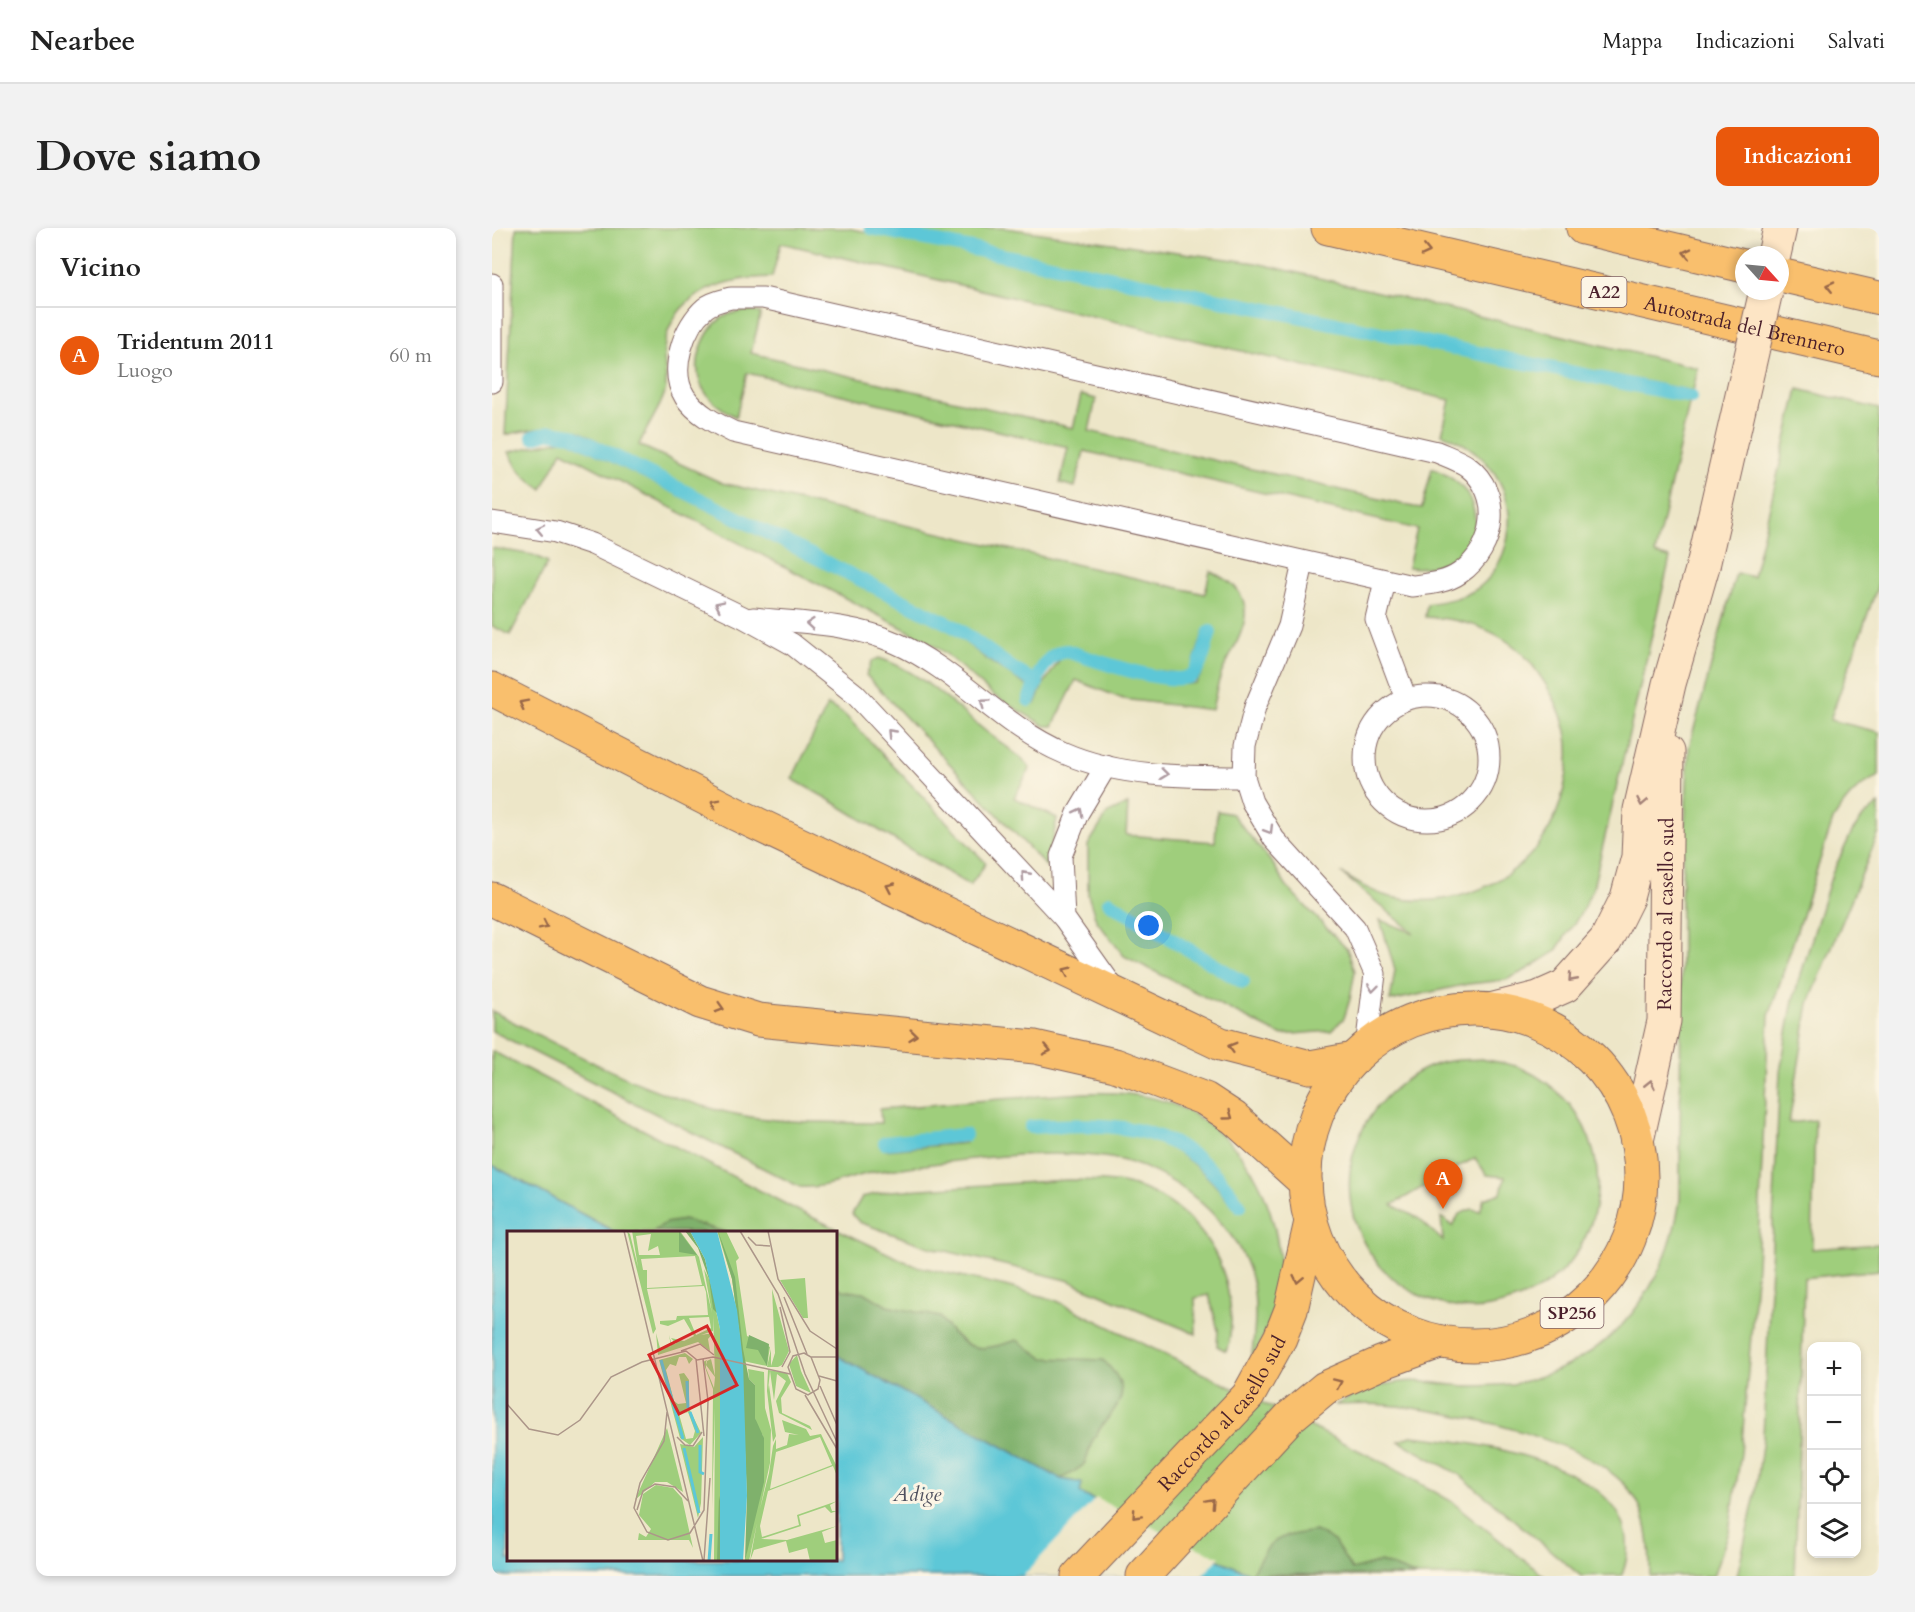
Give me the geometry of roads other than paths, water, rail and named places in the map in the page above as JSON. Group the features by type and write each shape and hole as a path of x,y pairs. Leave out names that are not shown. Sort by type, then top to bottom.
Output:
{"main road":[{"name":"Autostrada del Brennero","path":"1328,228 1879,357"},
{"path":"1583,228 1735,264"},
{"path":"1776,246 1780,228"},
{"path":"1789,276 1879,298"},
{"name":"Raccordo al casello sud","path":"1669,684 1664,1021 1637,1141 1640,1195 1633,1226 1620,1256 1594,1293 1559,1322 1530,1335 1500,1344 1469,1346 1439,1342 1402,1330 1364,1306 1334,1273 1317,1240 1311,1222 1305,1182 1307,1147 1317,1115 1339,1077 1360,1054 1388,1032 1414,1020 1441,1012 1490,1010 1538,998 1565,986 1606,940 1627,898 1638,856 1640,810 1669,684 1703,566 1764,300"},
{"path":"492,689 736,814 1221,1044 1310,1067 1360,1054"},
{"path":"492,899 700,1002 758,1020 1035,1047 1125,1069 1205,1099 1234,1118 1305,1182"},
{"name":"Raccordo al casello sud","path":"1490,1010 1533,1020 1557,1032 1580,1048 1601,1069 1619,1094 1637,1141"},
{"name":"Raccordo al casello sud","path":"1078,1576 1248,1396 1268,1363 1291,1310 1311,1222"},
{"name":"Raccordo al casello sud","path":"1143,1576 1290,1417 1325,1388 1381,1363 1439,1342"}],"lane":[{"path":"492,284 492,382"},
{"path":"731,298 763,298 1437,452 1467,466 1484,487 1492,510 1491,534 1478,557 1459,574 1437,583 1412,586 1302,563 733,432 703,416 684,396 679,375 685,338 692,323 707,306 731,298"},
{"path":"492,522 556,532 592,544 744,617 792,644 855,694 1064,918 1119,996"},
{"path":"1302,563 1288,626 1255,707 1245,746 1244,777 1252,802 1274,839 1297,867 1355,928 1375,974 1360,1054"},
{"path":"1385,581 1376,619 1406,699"},
{"path":"744,617 830,626 863,632 897,643 933,664 1031,738 1066,754 1106,766 1190,777 1244,777"},
{"path":"1420,695 1441,696 1460,704 1476,717 1486,735 1491,755 1488,776 1478,795 1463,809 1445,818 1424,820 1404,816 1386,805 1373,789 1365,770 1365,750 1371,729 1383,713 1406,699 1420,695"},
{"path":"1064,918 1061,856 1078,813 1106,766"}],"water":[{"name":"Adige","path":"492,1165 613,1231 507,1231 507,1561 837,1561 837,1356 1061,1479 1082,1483 1080,1493 1171,1540 1256,1576 492,1576"}],"waterway":[{"path":"871,228 1691,397"},
{"path":"533,437 551,432 572,435 955,627 1013,669 1037,683"},
{"path":"1029,700 1047,662 1059,653 1067,651 1150,675 1168,678 1192,675 1201,661 1210,632"},
{"path":"1109,902 1243,982"},
{"path":"1031,1127 1123,1128 1174,1143 1197,1158 1219,1179 1240,1206"},
{"path":"885,1143 965,1135"}],"place":[{"name":"Tridentum 2011","path":"1443,1209"}]}
